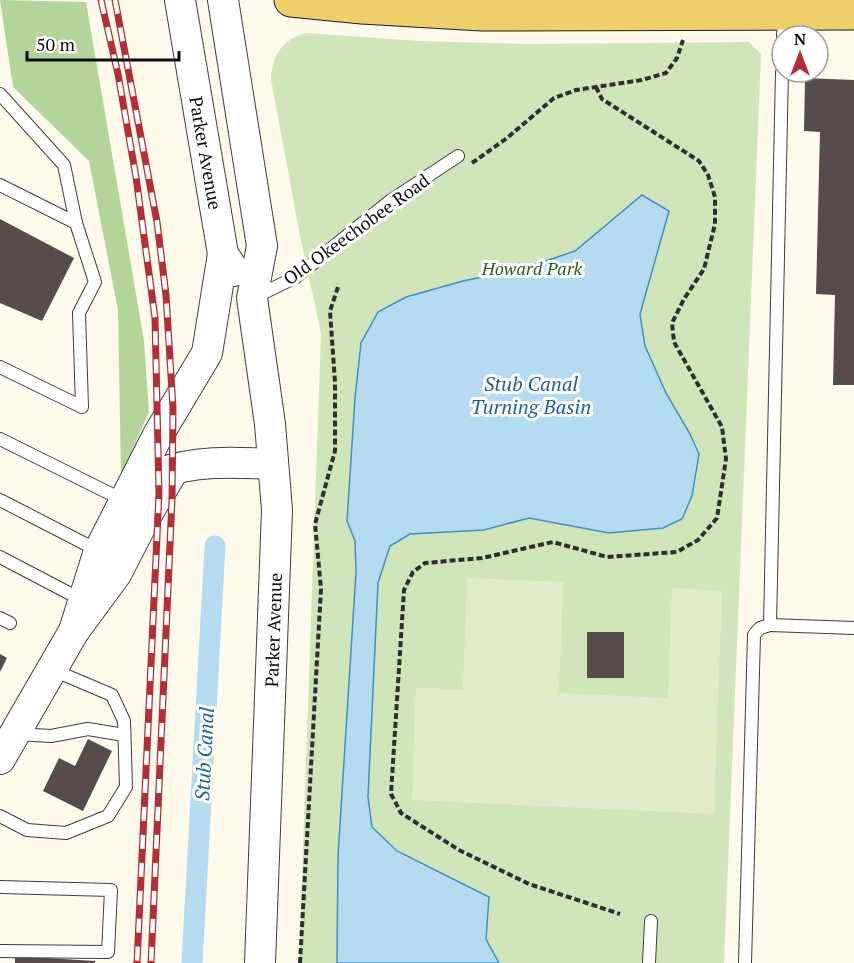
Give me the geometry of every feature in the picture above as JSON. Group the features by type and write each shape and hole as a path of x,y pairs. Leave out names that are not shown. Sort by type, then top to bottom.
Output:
{"main road":[{"path":"291,0 482,14 770,24"},
{"path":"790,24 854,14"}],"street":[{"name":"Parker Avenue","path":"180,0 224,254 252,298"},
{"name":"Parker Avenue","path":"223,0 262,246 252,298 270,424 277,510 260,963"},
{"path":"74,631 99,551 173,408 207,353 224,254"},
{"path":"128,494 145,479 174,469 209,463 273,464"},
{"path":"0,759 74,631 116,574 174,469"}],"lane":[{"path":"770,625 782,84"},
{"path":"0,94 64,165 76,223 94,282 79,313 82,407 0,367"},
{"name":"Old Okeechobee Road","path":"252,298 296,277 390,201 458,156"},
{"path":"0,185 76,223"},
{"path":"0,440 128,494"},
{"path":"0,500 99,551"},
{"path":"0,557 84,601"},
{"path":"745,963 754,635 760,628 770,625 854,628"},
{"path":"0,816 27,830 66,833 108,816 126,787 124,721 112,695 52,670"},
{"path":"15,734 51,736 88,729 124,735"},
{"path":"0,887 111,890 108,952 0,951"},
{"path":"650,963 651,921"}],"path":[{"path":"469,165 507,138 554,98 576,90 642,80 666,73 677,58 683,40"},
{"path":"596,87 602,99 699,161 708,175 715,197 715,224 704,270 684,299 672,323 674,342 722,427 726,459 717,518 698,540 677,552 607,557 553,542 482,558 425,562 413,572 404,590 391,794 401,813 459,850 529,884 620,914"},
{"path":"300,963 321,589 315,524 335,451 335,382 330,311 339,284"}],"green space":[{"path":"0,0 86,2 144,341 149,412 121,475 118,310 89,161 13,87"},
{"name":"Howard Park","path":"306,33 419,41 531,44 749,42 761,54 724,963 299,963 321,333 300,236 271,79 276,55 280,49 291,39"},
{"path":"467,578 563,582 559,693 668,698 672,588 722,591 714,814 412,800 416,688 463,689"}],"water":[{"name":"Stub Canal Turning Basin","path":"642,195 669,211 640,314 645,346 666,393 699,454 692,496 682,519 663,528 609,533 529,518 484,530 410,534 390,546 378,583 368,797 372,827 397,851 489,897 486,939 499,963 337,963 338,856 356,572 355,541 347,521 361,343 378,312 406,297 463,281 525,268 575,251"}],"building":[{"path":"830,79 854,80 854,385 833,385 835,295 816,294 820,132 804,131 805,84 830,84"},
{"path":"0,219 74,258 42,321 0,303"},
{"path":"587,632 624,632 624,678 587,678"},
{"path":"0,654 7,658 0,672"},
{"path":"88,739 112,751 83,811 43,791 59,758 75,766"},
{"path":"15,956 95,961 95,963 15,963"}],"waterway":[{"name":"Stub Canal","path":"192,963 215,546"}],"railway":[{"path":"101,0 118,74 136,177 155,318 159,493 137,963"},
{"path":"115,0 157,222 166,295 173,408 172,500 151,963"}]}
